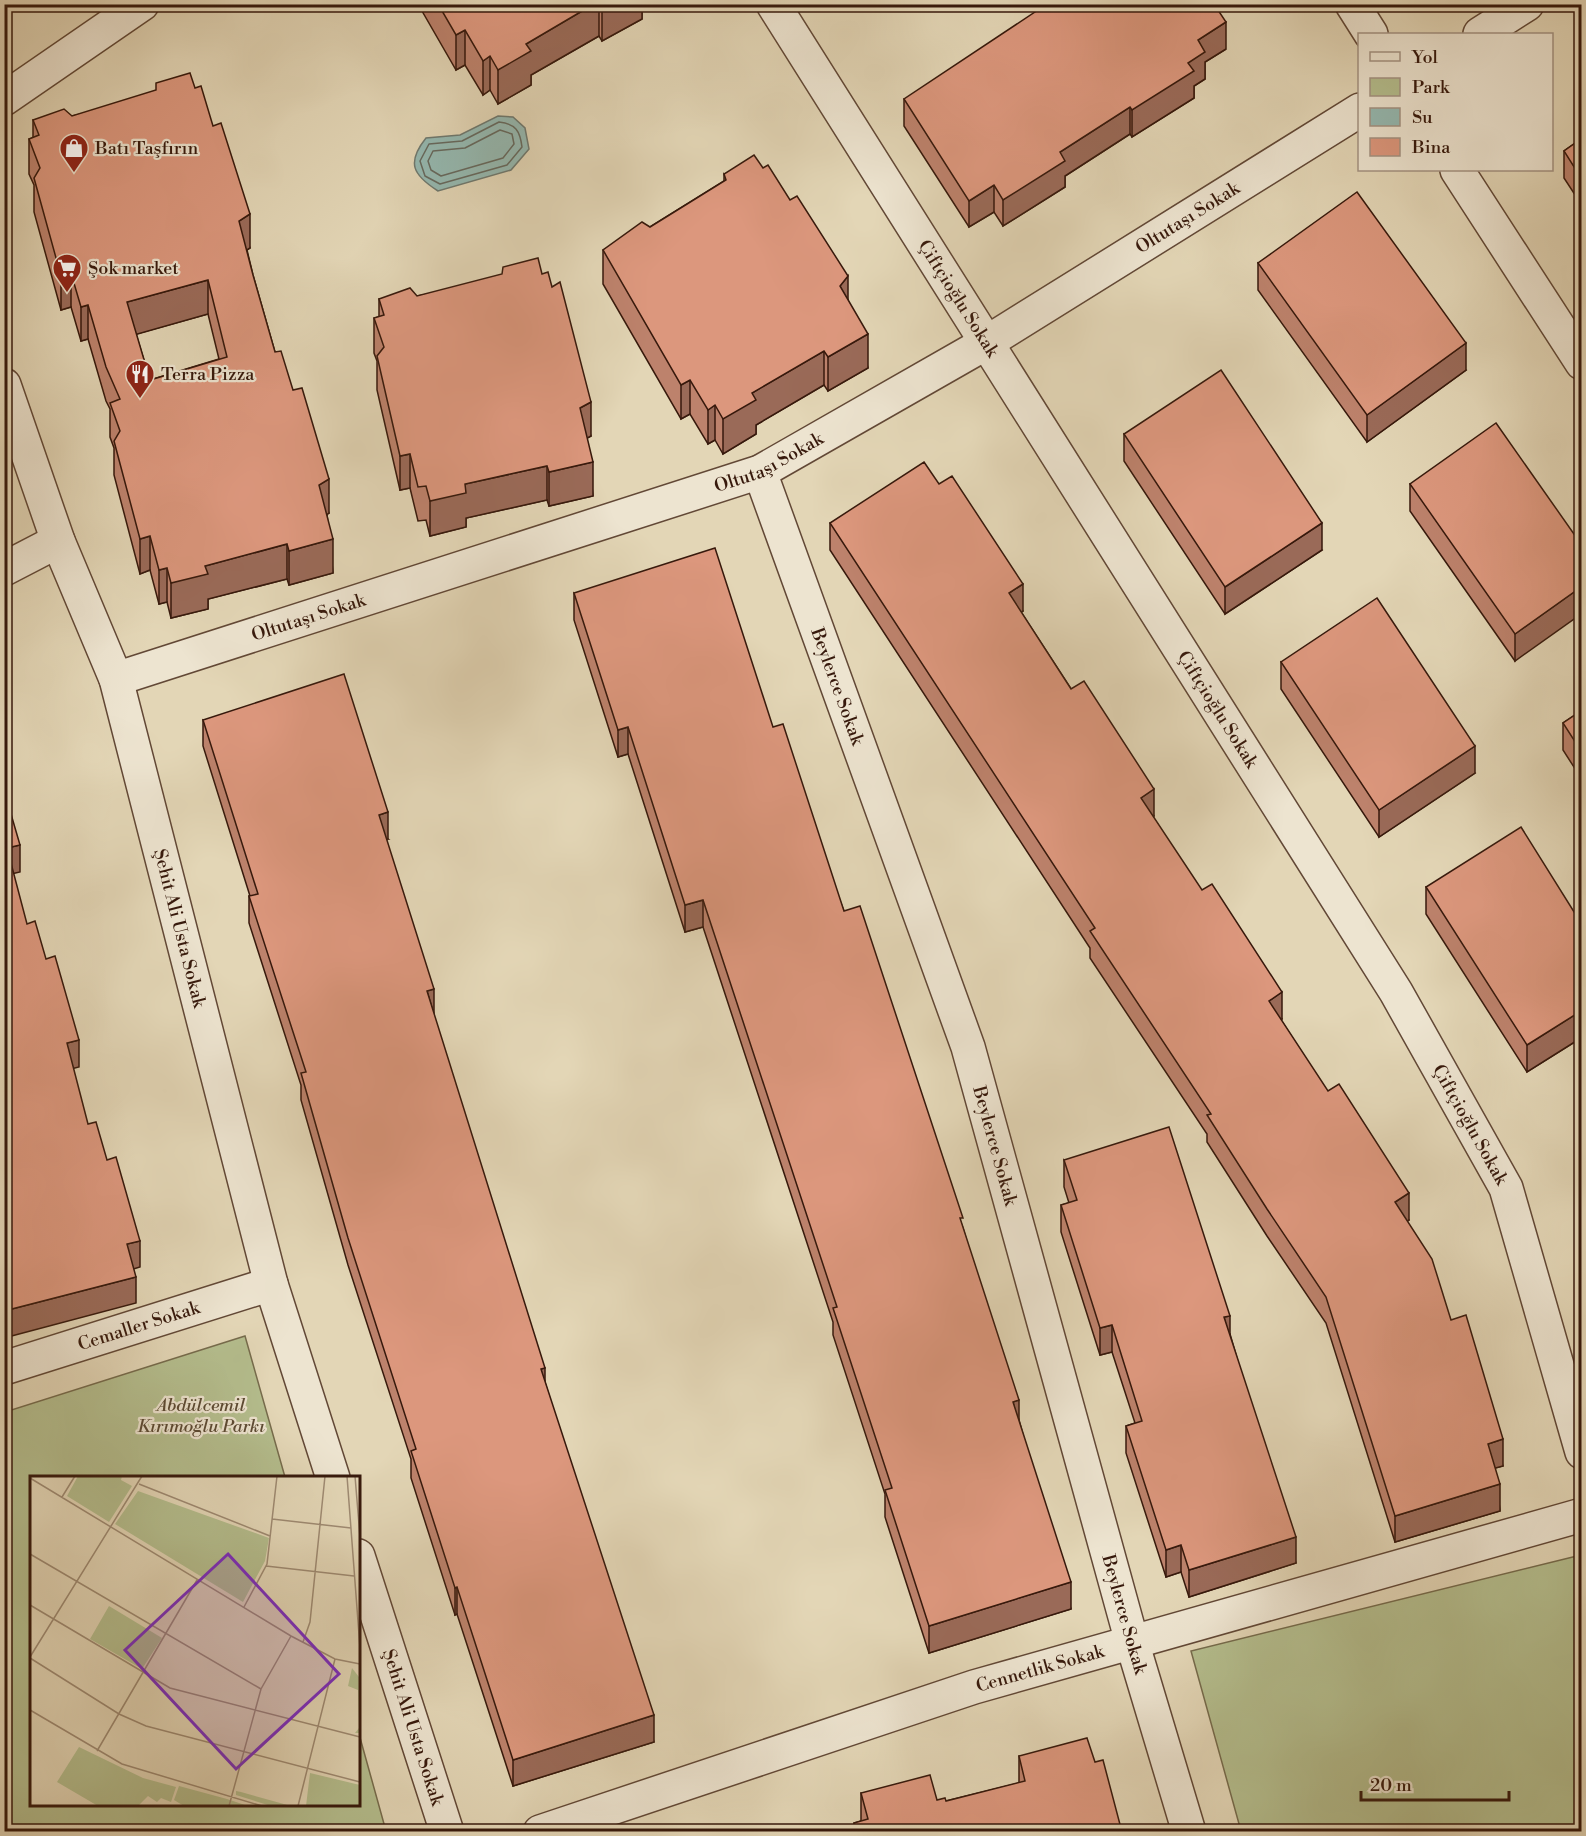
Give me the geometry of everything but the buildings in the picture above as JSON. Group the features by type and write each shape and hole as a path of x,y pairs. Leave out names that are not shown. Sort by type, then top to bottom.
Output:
{"street":[{"path":"4,99 142,4"},
{"name":"Çiftçioğlu Sokak","path":"773,4 1396,992 1506,1188 1581,1452"},
{"path":"1352,4 1370,33"},
{"path":"1482,33 1527,4"},
{"name":"Oltutaşı Sokak","path":"116,679 760,472 986,343 1358,111"},
{"path":"1458,171 1581,363"},
{"name":"Şehit Ali Usta Sokak","path":"4,385 58,541 116,679 272,1284 332,1476"},
{"name":"Beylerce Sokak","path":"760,472 968,1047 1132,1642 1189,1832"},
{"path":"4,569 58,541"},
{"name":"Cemaller Sokak","path":"4,1368 272,1284"},
{"name":"Cennetlik Sokak","path":"540,1832 974,1687 1581,1515"},
{"name":"Şehit Ali Usta Sokak","path":"360,1562 447,1832"}],"green space":[{"name":"Abdülcemil Kırımoğlu Parkı","path":"245,1336 285,1476 30,1476 30,1806 360,1806 360,1738 386,1831 5,1831 5,1412"},
{"path":"1581,1555 1581,1831 1241,1831 1191,1651"}],"water":[{"path":"498,116 513,117 525,128 529,149 511,170 438,191 418,174 414,162 426,138 460,135"}],"place":[{"name":"Batı Taşfırın","path":"74,174"},
{"name":"Şok market","path":"67,294"},
{"name":"Terra Pizza","path":"140,400"}]}
